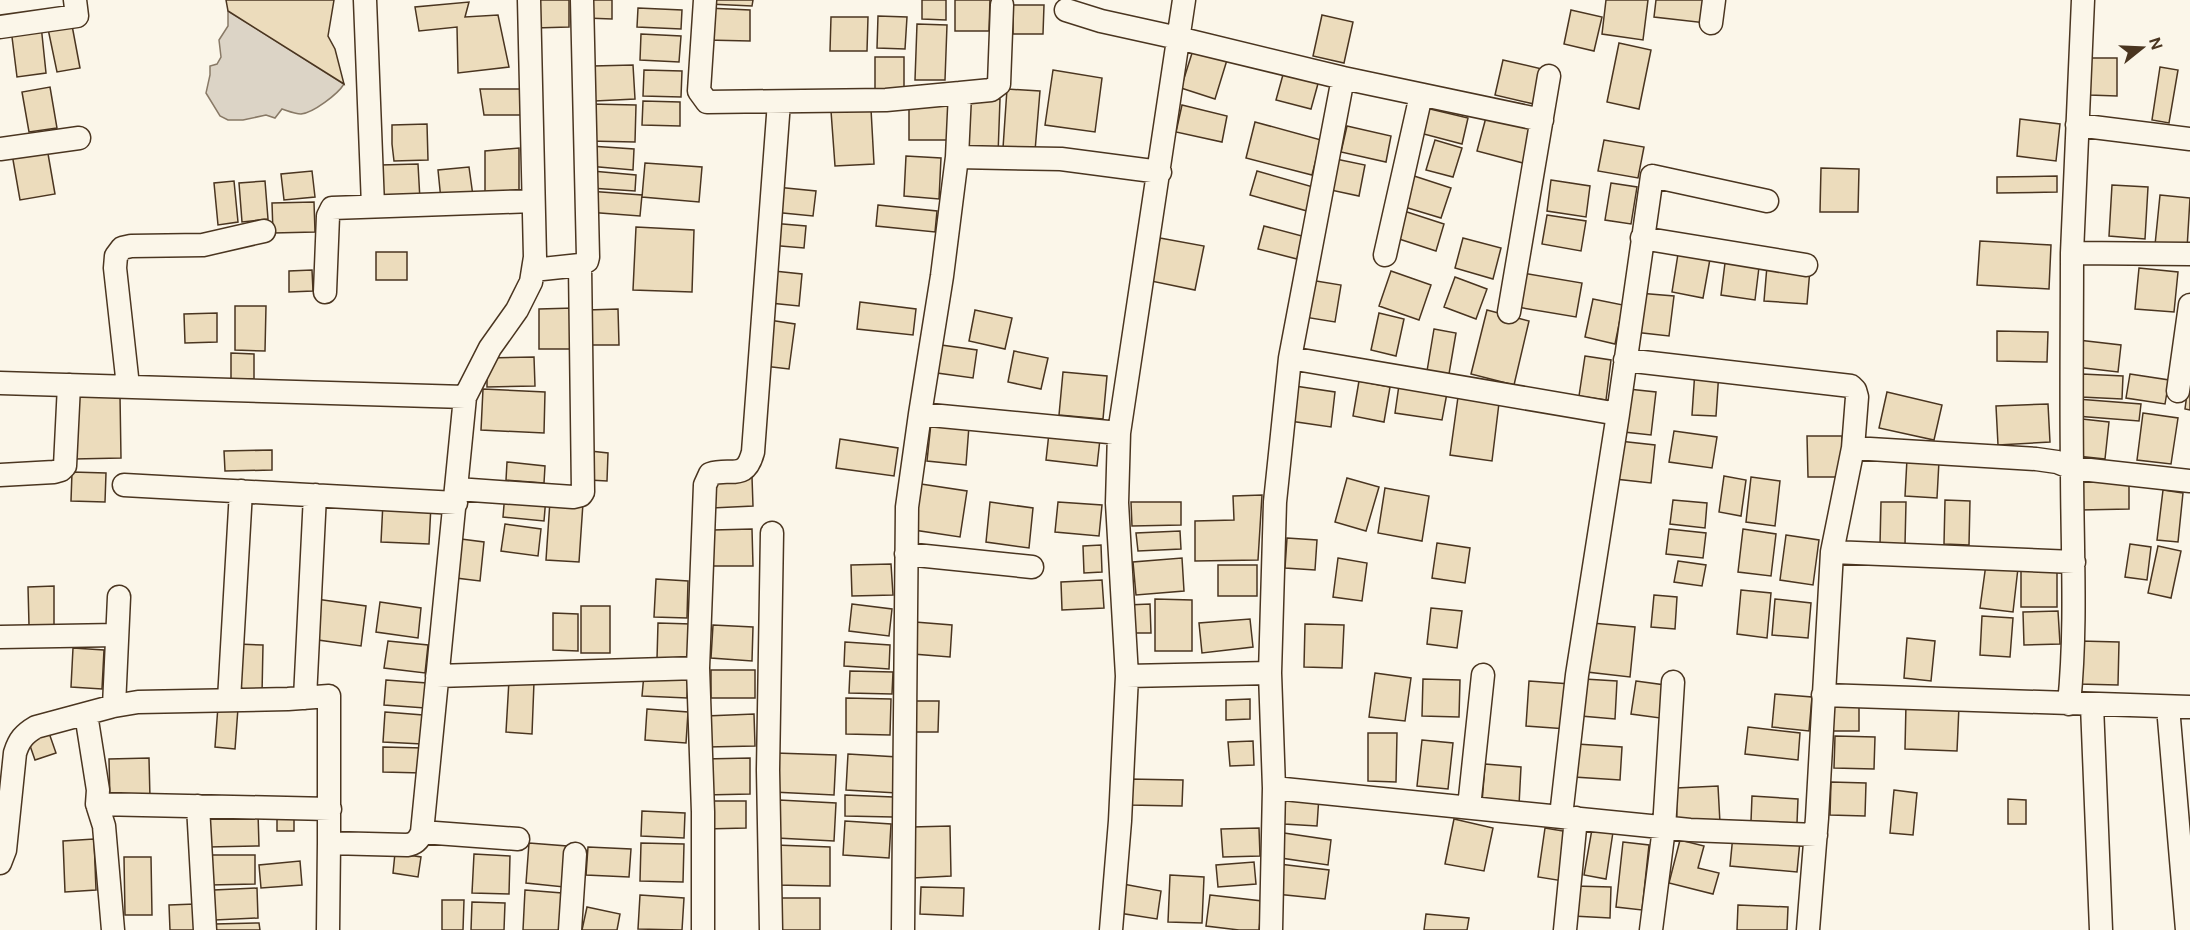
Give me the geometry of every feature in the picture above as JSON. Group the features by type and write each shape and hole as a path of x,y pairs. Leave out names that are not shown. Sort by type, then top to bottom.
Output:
{"street":[{"path":"0,27 77,16 75,0"},
{"path":"365,0 373,206"},
{"path":"330,843 406,845 419,839 422,832 465,397 490,348 517,310 531,282 535,257 529,0"},
{"path":"533,270 580,266 587,261 588,257 582,0"},
{"path":"705,0 699,91 706,102 713,103 886,100 991,90 999,84 1002,5"},
{"path":"1111,930 1120,821 1127,676 1117,503 1119,433 1184,0"},
{"path":"1711,23 1714,0"},
{"path":"2069,704 2073,660 2074,562 2072,253 2083,0"},
{"path":"1066,10 1101,21 1343,78 1542,120"},
{"path":"1509,312 1549,76"},
{"path":"1271,930 1274,788 1270,673 1275,502 1290,358 1343,78"},
{"path":"903,930 907,507 942,276 957,157 960,93"},
{"path":"1385,255 1421,95"},
{"path":"703,930 703,812 698,668 706,478 714,473 745,470 753,452 779,102"},
{"path":"2077,125 2190,138"},
{"path":"0,149 79,138"},
{"path":"957,157 1061,159 1160,172"},
{"path":"1565,930 1568,817 1577,675 1652,176 1767,201"},
{"path":"325,292 330,212 335,207 533,201"},
{"path":"128,386 115,268 116,256 122,248 203,245 264,231"},
{"path":"1642,238 1806,265"},
{"path":"2072,253 2190,254"},
{"path":"124,485 315,495 573,497 581,495 583,492 580,266"},
{"path":"2178,391 2190,305"},
{"path":"1290,358 1618,414"},
{"path":"1625,360 1851,386 1857,396 1853,448 1832,552 1816,835 1808,930"},
{"path":"0,383 465,397"},
{"path":"0,475 54,472 65,466 69,385"},
{"path":"920,414 1119,433"},
{"path":"1853,448 2036,459 2057,462 2072,468 2190,481"},
{"path":"229,700 241,491"},
{"path":"305,698 315,495"},
{"path":"771,930 768,770 772,532"},
{"path":"1832,552 2074,562"},
{"path":"906,554 1032,567"},
{"path":"114,705 119,597"},
{"path":"0,637 117,635"},
{"path":"436,676 698,668"},
{"path":"1127,676 1270,673"},
{"path":"1469,807 1484,675"},
{"path":"1652,930 1665,828 1673,682"},
{"path":"1823,695 2179,707 2187,930"},
{"path":"0,863 4,850 15,753 18,742 25,733 36,727 114,705 138,702 329,696 328,930"},
{"path":"2092,705 2101,930"},
{"path":"86,714 98,790 98,804 104,826 113,930"},
{"path":"1274,788 1665,828 1816,835"},
{"path":"98,804 330,809"},
{"path":"198,806 205,930"},
{"path":"422,832 518,839"},
{"path":"570,930 575,854"}],"shaded area":[{"path":"228,11 344,84 325,102 306,113 296,114 282,109 275,118 266,115 243,120 228,120 220,116 206,93 210,66 217,64 221,57 219,40 228,26"}],"building":[{"path":"226,0 334,0 328,36 335,49 344,84 228,11"},
{"path":"535,0 569,0 569,27 535,28"},
{"path":"586,0 612,0 612,19 586,18"},
{"path":"709,0 753,0 752,6 709,4"},
{"path":"922,0 946,0 946,20 922,19"},
{"path":"955,0 990,0 989,31 955,31"},
{"path":"1606,0 1648,0 1643,40 1602,34"},
{"path":"1656,0 1708,0 1706,23 1654,17"},
{"path":"469,2 465,17 498,15 509,67 458,73 457,27 419,31 415,7"},
{"path":"1013,5 1044,5 1043,34 1013,34"},
{"path":"638,8 682,10 681,29 637,27"},
{"path":"707,8 750,10 750,41 706,40"},
{"path":"1571,10 1602,17 1594,51 1564,44"},
{"path":"1322,15 1353,22 1344,63 1313,56"},
{"path":"878,16 907,17 905,49 877,48"},
{"path":"831,17 868,17 867,51 830,51"},
{"path":"71,20 80,68 57,72 47,24"},
{"path":"917,24 947,25 945,80 915,80"},
{"path":"41,25 46,73 17,77 11,29"},
{"path":"641,34 681,36 679,62 640,60"},
{"path":"1619,43 1651,50 1639,109 1607,102"},
{"path":"1193,50 1227,60 1215,99 1181,88"},
{"path":"875,57 904,57 904,91 875,90"},
{"path":"2089,58 2117,58 2117,96 2089,95"},
{"path":"1503,60 1542,69 1534,104 1495,95"},
{"path":"633,65 635,99 595,101 593,66"},
{"path":"2160,67 2178,70 2169,123 2152,120"},
{"path":"644,70 682,71 681,97 643,96"},
{"path":"1053,70 1102,78 1095,132 1045,125"},
{"path":"1284,71 1319,80 1311,109 1276,100"},
{"path":"50,87 57,128 29,132 22,92"},
{"path":"480,89 520,89 522,115 484,115"},
{"path":"1007,89 1040,91 1035,151 1003,148"},
{"path":"968,98 1000,99 998,155 967,154"},
{"path":"643,101 680,102 680,126 642,125"},
{"path":"589,104 636,105 635,142 588,141"},
{"path":"909,104 949,105 948,140 909,140"},
{"path":"1182,105 1227,116 1222,142 1176,132"},
{"path":"1426,108 1468,118 1462,144 1420,133"},
{"path":"871,109 874,164 835,166 831,111"},
{"path":"1488,110 1534,122 1523,163 1477,151"},
{"path":"2020,119 2060,124 2056,161 2017,156"},
{"path":"1255,122 1321,140 1312,175 1246,158"},
{"path":"427,124 428,160 394,161 392,125"},
{"path":"1347,126 1391,136 1386,162 1341,152"},
{"path":"1435,140 1462,148 1453,177 1426,170"},
{"path":"1604,140 1644,147 1638,178 1598,171"},
{"path":"590,146 634,149 633,170 588,166"},
{"path":"47,148 55,194 20,200 12,154"},
{"path":"519,148 519,196 485,196 485,151"},
{"path":"906,156 941,158 939,199 904,196"},
{"path":"1331,158 1365,165 1359,196 1326,189"},
{"path":"645,163 702,167 699,202 642,197"},
{"path":"418,164 420,200 382,201 380,165"},
{"path":"469,167 473,196 441,200 438,170"},
{"path":"1821,168 1859,169 1858,212 1820,212"},
{"path":"312,171 315,197 284,200 281,174"},
{"path":"592,171 636,175 635,191 590,188"},
{"path":"1257,171 1313,187 1307,211 1250,195"},
{"path":"1408,174 1451,188 1441,218 1398,205"},
{"path":"2057,176 2057,192 1997,193 1997,177"},
{"path":"1551,180 1590,186 1586,217 1547,211"},
{"path":"234,181 238,222 218,225 214,183"},
{"path":"265,181 268,219 242,222 239,183"},
{"path":"1611,183 1637,187 1631,224 1605,220"},
{"path":"2112,185 2148,187 2145,239 2109,236"},
{"path":"776,187 816,191 813,216 773,212"},
{"path":"588,191 642,195 640,216 587,212"},
{"path":"2160,195 2190,198 2187,249 2155,245"},
{"path":"314,202 315,232 273,233 272,203"},
{"path":"878,205 937,211 935,232 876,226"},
{"path":"1404,211 1444,224 1436,251 1396,238"},
{"path":"1547,215 1586,221 1581,251 1542,244"},
{"path":"771,223 806,226 804,248 769,245"},
{"path":"1264,226 1302,236 1297,259 1258,249"},
{"path":"636,227 694,230 692,292 633,290"},
{"path":"1160,238 1204,246 1195,290 1151,281"},
{"path":"1463,238 1501,248 1493,279 1455,268"},
{"path":"1980,241 2051,245 2049,289 1977,285"},
{"path":"376,252 407,252 407,280 376,280"},
{"path":"1678,254 1710,259 1703,298 1672,292"},
{"path":"1726,255 1760,259 1755,300 1721,295"},
{"path":"1767,266 1810,269 1807,304 1764,301"},
{"path":"2139,268 2178,272 2174,312 2135,309"},
{"path":"312,270 313,291 289,292 289,271"},
{"path":"774,271 802,274 799,306 770,303"},
{"path":"1391,271 1431,285 1419,320 1379,306"},
{"path":"1523,273 1582,283 1576,317 1517,307"},
{"path":"1455,277 1487,289 1476,319 1444,307"},
{"path":"1310,280 1341,285 1335,322 1304,317"},
{"path":"1638,293 1674,296 1669,336 1634,332"},
{"path":"1593,299 1623,305 1615,344 1585,337"},
{"path":"860,302 916,309 913,335 857,329"},
{"path":"235,306 266,306 265,351 235,350"},
{"path":"574,308 575,349 539,349 539,309"},
{"path":"618,309 619,345 588,345 587,310"},
{"path":"975,310 1012,318 1005,349 969,341"},
{"path":"1487,310 1529,321 1514,385 1471,374"},
{"path":"217,313 217,342 185,343 184,314"},
{"path":"1379,313 1404,319 1396,356 1371,350"},
{"path":"769,320 795,324 789,369 764,366"},
{"path":"1434,329 1456,333 1449,374 1427,371"},
{"path":"1997,331 2048,332 2047,362 1997,361"},
{"path":"2078,340 2121,345 2118,372 2076,367"},
{"path":"934,344 977,350 973,378 930,372"},
{"path":"1014,351 1048,358 1041,389 1008,382"},
{"path":"231,353 254,354 254,379 231,379"},
{"path":"1585,356 1611,360 1606,400 1579,396"},
{"path":"534,357 535,386 487,387 487,358"},
{"path":"1695,370 1719,371 1716,416 1692,415"},
{"path":"2190,371 2190,410 2185,409"},
{"path":"1063,372 1107,376 1103,419 1059,415"},
{"path":"2082,374 2123,376 2122,399 2081,397"},
{"path":"2130,374 2169,380 2165,404 2126,398"},
{"path":"1359,381 1390,387 1384,422 1353,416"},
{"path":"1399,385 1447,393 1442,420 1395,413"},
{"path":"1295,386 1335,392 1331,427 1290,421"},
{"path":"483,389 545,392 544,433 481,430"},
{"path":"1628,389 1656,392 1651,435 1624,432"},
{"path":"1887,392 1942,405 1934,440 1879,428"},
{"path":"73,396 120,396 121,458 74,459"},
{"path":"1458,397 1499,403 1492,461 1450,455"},
{"path":"2077,399 2141,404 2139,421 2076,416"},
{"path":"2048,404 2050,442 1998,445 1996,406"},
{"path":"2143,413 2178,418 2171,464 2137,460"},
{"path":"2082,419 2109,422 2105,459 2077,456"},
{"path":"931,423 969,426 966,465 927,461"},
{"path":"1674,431 1717,437 1712,468 1669,462"},
{"path":"1049,433 1100,439 1097,466 1046,460"},
{"path":"1807,436 1842,436 1842,477 1808,477"},
{"path":"840,439 898,448 894,476 836,468"},
{"path":"1619,441 1655,445 1651,483 1615,479"},
{"path":"272,450 272,470 225,471 224,451"},
{"path":"590,451 608,453 607,481 589,480"},
{"path":"1907,459 1939,461 1937,498 1905,496"},
{"path":"507,462 545,466 544,483 506,480"},
{"path":"72,472 106,473 105,502 71,501"},
{"path":"1724,476 1746,480 1741,516 1719,512"},
{"path":"752,477 753,506 712,508 711,479"},
{"path":"1751,477 1780,481 1775,526 1746,522"},
{"path":"1347,478 1379,487 1366,531 1335,522"},
{"path":"2079,479 2129,479 2129,509 2080,510"},
{"path":"921,484 967,491 960,537 914,530"},
{"path":"1385,488 1429,496 1422,541 1378,533"},
{"path":"2163,490 2183,493 2178,542 2157,540"},
{"path":"505,493 546,497 544,521 503,517"},
{"path":"1262,495 1258,560 1195,561 1195,521 1234,520 1233,496"},
{"path":"1673,500 1707,503 1705,528 1670,524"},
{"path":"1945,500 1970,501 1969,545 1944,544"},
{"path":"550,501 583,503 579,562 546,560"},
{"path":"383,502 431,505 429,544 381,542"},
{"path":"990,502 1033,508 1029,548 986,542"},
{"path":"1058,502 1102,505 1099,536 1055,532"},
{"path":"1131,502 1181,502 1181,525 1132,526"},
{"path":"1881,502 1906,502 1905,545 1880,545"},
{"path":"505,524 541,529 538,556 501,551"},
{"path":"752,529 753,566 713,566 713,530"},
{"path":"1669,529 1706,533 1703,558 1666,554"},
{"path":"1743,529 1776,534 1771,576 1738,572"},
{"path":"1180,531 1181,549 1138,551 1136,533"},
{"path":"1786,535 1819,540 1813,585 1780,580"},
{"path":"1287,538 1317,540 1315,570 1285,568"},
{"path":"461,539 484,542 480,581 456,578"},
{"path":"1437,543 1470,548 1465,583 1432,578"},
{"path":"2130,544 2151,547 2147,580 2125,577"},
{"path":"1101,545 1102,572 1084,573 1083,546"},
{"path":"2158,546 2181,551 2171,598 2148,593"},
{"path":"1182,558 1184,591 1136,595 1133,562"},
{"path":"1338,558 1367,563 1362,601 1333,597"},
{"path":"1678,561 1706,565 1702,586 1674,582"},
{"path":"891,564 893,595 852,596 851,565"},
{"path":"1986,564 2018,568 2013,612 1980,608"},
{"path":"1218,565 1257,565 1257,596 1218,596"},
{"path":"2021,565 2057,565 2057,607 2021,607"},
{"path":"656,579 688,581 687,618 654,617"},
{"path":"1102,580 1104,608 1062,610 1061,582"},
{"path":"54,586 54,625 29,625 28,587"},
{"path":"1741,590 1771,593 1767,638 1737,634"},
{"path":"1654,595 1677,597 1675,629 1651,627"},
{"path":"316,599 366,606 361,646 311,639"},
{"path":"1155,599 1192,600 1192,651 1155,651"},
{"path":"1775,599 1811,603 1808,638 1772,635"},
{"path":"380,602 421,608 418,638 376,632"},
{"path":"852,604 892,609 889,636 849,631"},
{"path":"1150,604 1151,633 1127,633 1127,605"},
{"path":"581,606 610,606 610,653 581,653"},
{"path":"1431,608 1462,611 1457,648 1427,644"},
{"path":"2058,611 2060,644 2024,645 2023,612"},
{"path":"553,613 578,614 578,651 553,650"},
{"path":"1982,616 2013,618 2010,657 1980,655"},
{"path":"1250,619 1253,647 1202,653 1199,623"},
{"path":"915,622 952,625 950,657 913,654"},
{"path":"658,623 691,624 690,660 657,659"},
{"path":"1592,623 1635,627 1630,677 1587,672"},
{"path":"1305,624 1344,625 1342,668 1304,667"},
{"path":"713,625 753,627 752,661 711,658"},
{"path":"1907,638 1935,641 1931,681 1904,678"},
{"path":"388,641 428,645 425,673 384,668"},
{"path":"2080,641 2119,642 2118,685 2078,684"},
{"path":"845,642 890,645 889,669 844,666"},
{"path":"237,644 263,645 262,694 235,693"},
{"path":"73,648 104,650 102,689 71,687"},
{"path":"711,670 755,670 755,698 711,698"},
{"path":"850,671 893,672 892,694 849,693"},
{"path":"1375,673 1411,678 1405,721 1369,717"},
{"path":"644,674 688,676 687,698 642,696"},
{"path":"1423,679 1460,680 1459,717 1422,716"},
{"path":"1584,679 1617,681 1615,719 1581,716"},
{"path":"386,680 427,683 425,708 384,705"},
{"path":"509,680 534,682 532,734 506,732"},
{"path":"1529,681 1571,684 1567,729 1526,726"},
{"path":"1636,681 1665,685 1660,718 1631,714"},
{"path":"1775,694 1812,697 1809,731 1772,727"},
{"path":"846,698 891,699 890,735 846,734"},
{"path":"1250,699 1250,719 1226,720 1226,700"},
{"path":"1832,700 1859,700 1859,731 1832,731"},
{"path":"914,701 939,701 938,732 913,732"},
{"path":"1906,704 1959,706 1957,751 1905,749"},
{"path":"218,706 238,708 235,749 215,747"},
{"path":"647,709 688,712 686,743 645,740"},
{"path":"385,712 423,715 422,744 383,742"},
{"path":"754,714 755,746 707,747 706,716"},
{"path":"1748,727 1800,733 1798,760 1745,754"},
{"path":"48,730 56,753 35,760 27,737"},
{"path":"1368,733 1397,733 1396,782 1368,781"},
{"path":"1835,736 1875,737 1874,769 1834,768"},
{"path":"1422,740 1453,743 1448,789 1417,786"},
{"path":"1253,741 1254,765 1230,766 1228,742"},
{"path":"1577,744 1622,747 1620,780 1574,777"},
{"path":"383,747 423,748 422,773 383,772"},
{"path":"775,753 836,755 834,795 773,792"},
{"path":"848,754 898,757 897,793 846,790"},
{"path":"149,758 150,798 110,800 109,759"},
{"path":"750,758 750,794 704,795 704,759"},
{"path":"1485,764 1521,767 1519,805 1482,803"},
{"path":"1128,779 1183,780 1182,806 1128,805"},
{"path":"1831,782 1866,783 1865,816 1830,815"},
{"path":"1718,786 1720,823 1677,824 1676,788"},
{"path":"1894,790 1917,793 1913,835 1890,833"},
{"path":"1286,794 1319,796 1317,826 1284,824"},
{"path":"845,795 893,797 893,817 845,816"},
{"path":"1752,796 1798,799 1797,823 1751,821"},
{"path":"2008,799 2026,800 2026,824 2008,824"},
{"path":"779,800 836,803 834,841 777,838"},
{"path":"705,801 746,801 746,828 705,829"},
{"path":"642,811 685,813 684,838 641,836"},
{"path":"277,812 294,812 294,831 277,831"},
{"path":"258,813 259,846 208,847 207,814"},
{"path":"1454,819 1493,828 1484,871 1445,864"},
{"path":"845,821 891,824 889,858 843,855"},
{"path":"950,826 951,876 913,878 912,827"},
{"path":"1259,828 1260,856 1223,857 1221,829"},
{"path":"1545,828 1569,832 1563,881 1538,877"},
{"path":"1592,829 1613,832 1606,879 1584,875"},
{"path":"1284,833 1331,840 1328,865 1281,858"},
{"path":"1733,835 1800,841 1797,872 1730,866"},
{"path":"94,839 96,890 65,892 63,841"},
{"path":"1680,840 1704,846 1698,868 1719,873 1713,894 1669,883"},
{"path":"1623,842 1649,845 1642,910 1616,907"},
{"path":"529,843 567,846 564,887 526,883"},
{"path":"641,843 684,844 683,882 640,881"},
{"path":"775,845 830,847 830,886 774,885"},
{"path":"588,847 631,849 629,877 586,875"},
{"path":"395,853 421,857 418,877 393,873"},
{"path":"474,854 510,856 509,894 472,893"},
{"path":"210,855 255,855 255,884 210,885"},
{"path":"124,857 151,857 152,915 125,915"},
{"path":"300,861 302,885 261,888 259,865"},
{"path":"1254,862 1256,884 1218,887 1216,865"},
{"path":"1279,864 1329,870 1325,899 1276,894"},
{"path":"1170,875 1204,877 1202,923 1168,922"},
{"path":"1123,884 1161,891 1157,919 1119,913"},
{"path":"1574,886 1611,887 1610,918 1573,916"},
{"path":"921,887 964,888 963,916 920,914"},
{"path":"257,888 258,918 215,920 214,890"},
{"path":"525,890 562,893 560,930 523,930"},
{"path":"640,895 684,898 682,930 638,929"},
{"path":"1210,895 1262,901 1259,930 1206,926"},
{"path":"779,898 820,898 820,930 780,930"},
{"path":"442,900 464,900 463,930 442,930"},
{"path":"472,902 505,903 504,930 471,930"},
{"path":"195,904 196,930 170,930 169,905"},
{"path":"1738,905 1788,907 1787,930 1737,930"},
{"path":"587,907 620,914 617,930 582,930"},
{"path":"1426,914 1469,918 1467,930 1424,930"},
{"path":"259,923 260,930 216,930 215,924"}]}
